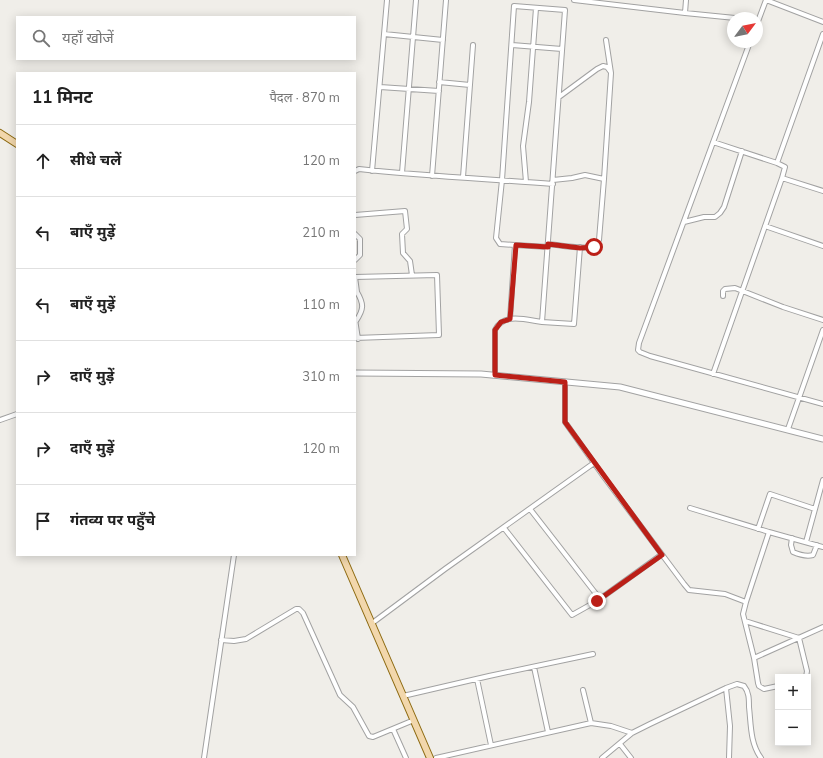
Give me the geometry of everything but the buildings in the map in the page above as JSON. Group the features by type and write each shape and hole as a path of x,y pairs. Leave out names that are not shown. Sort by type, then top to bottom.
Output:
{"main road":[{"path":"0,133 16,143"},
{"path":"342,556 430,758"}],"street":[{"path":"372,171 387,0"},
{"path":"402,173 416,0"},
{"path":"432,176 446,0"},
{"path":"574,0 727,17"},
{"path":"685,13 686,0"},
{"path":"762,12 766,0 823,22"},
{"path":"542,322 548,245 553,182 565,10 514,6 502,180 496,238 500,244 548,245 580,248 594,247 598,243 611,73 606,40"},
{"path":"526,182 523,146 534,46 536,8"},
{"path":"384,34 443,40"},
{"path":"778,163 822,43 823,34"},
{"path":"463,177 473,45"},
{"path":"512,45 562,48"},
{"path":"748,48 639,343 638,350 650,356 823,404"},
{"path":"559,98 603,66 607,66 611,73"},
{"path":"439,82 470,85"},
{"path":"380,87 439,91"},
{"path":"713,142 778,163 785,167 713,374"},
{"path":"684,222 704,217 715,217 720,213 724,207 742,152"},
{"path":"356,170 359,169 432,176 526,182 553,182 586,175 604,179"},
{"path":"782,178 823,191"},
{"path":"356,215 405,211 407,229 402,234 403,253 410,261 412,276"},
{"path":"765,226 823,246"},
{"path":"356,235 360,239 360,255 356,259"},
{"path":"510,319 516,245"},
{"path":"495,375 495,330 501,322 510,319 574,324 580,248"},
{"path":"356,277 437,275 440,336 357,338 356,320 362,312 361,299 356,293"},
{"path":"722,296 724,290 727,288 735,288 783,307 823,320"},
{"path":"788,429 823,330"},
{"path":"817,346 823,348"},
{"path":"356,373 481,374 620,387 823,439"},
{"path":"565,382 565,422 689,590 725,594 746,602"},
{"path":"0,420 16,414"},
{"path":"371,624 445,569 594,463"},
{"path":"806,542 823,480"},
{"path":"758,529 770,494 815,509"},
{"path":"690,508 823,547"},
{"path":"530,509 600,599"},
{"path":"504,528 572,615 600,599 662,555"},
{"path":"769,532 743,614 759,686 764,689 775,687"},
{"path":"792,538 793,552 808,557 813,554 817,545"},
{"path":"204,758 234,556"},
{"path":"221,640 234,641 246,639 296,609 299,609 340,695 354,707 367,734 373,737 414,720"},
{"path":"745,621 799,638"},
{"path":"754,658 823,626"},
{"path":"799,638 806,674"},
{"path":"403,696 593,654"},
{"path":"534,667 548,732"},
{"path":"476,679 491,745"},
{"path":"602,758 632,734 650,724 726,688 741,684 746,689 753,741 761,758"},
{"path":"726,688 730,726 729,758"},
{"path":"583,690 591,723"},
{"path":"436,758 591,723 611,726 632,734"},
{"path":"393,729 406,758"},
{"path":"620,744 631,758"}],"route":[{"path":"594,247 580,248 548,244 548,247 516,245 510,319 501,322 497,325 495,330 495,375 565,382 565,422 662,555 597,601"}]}
